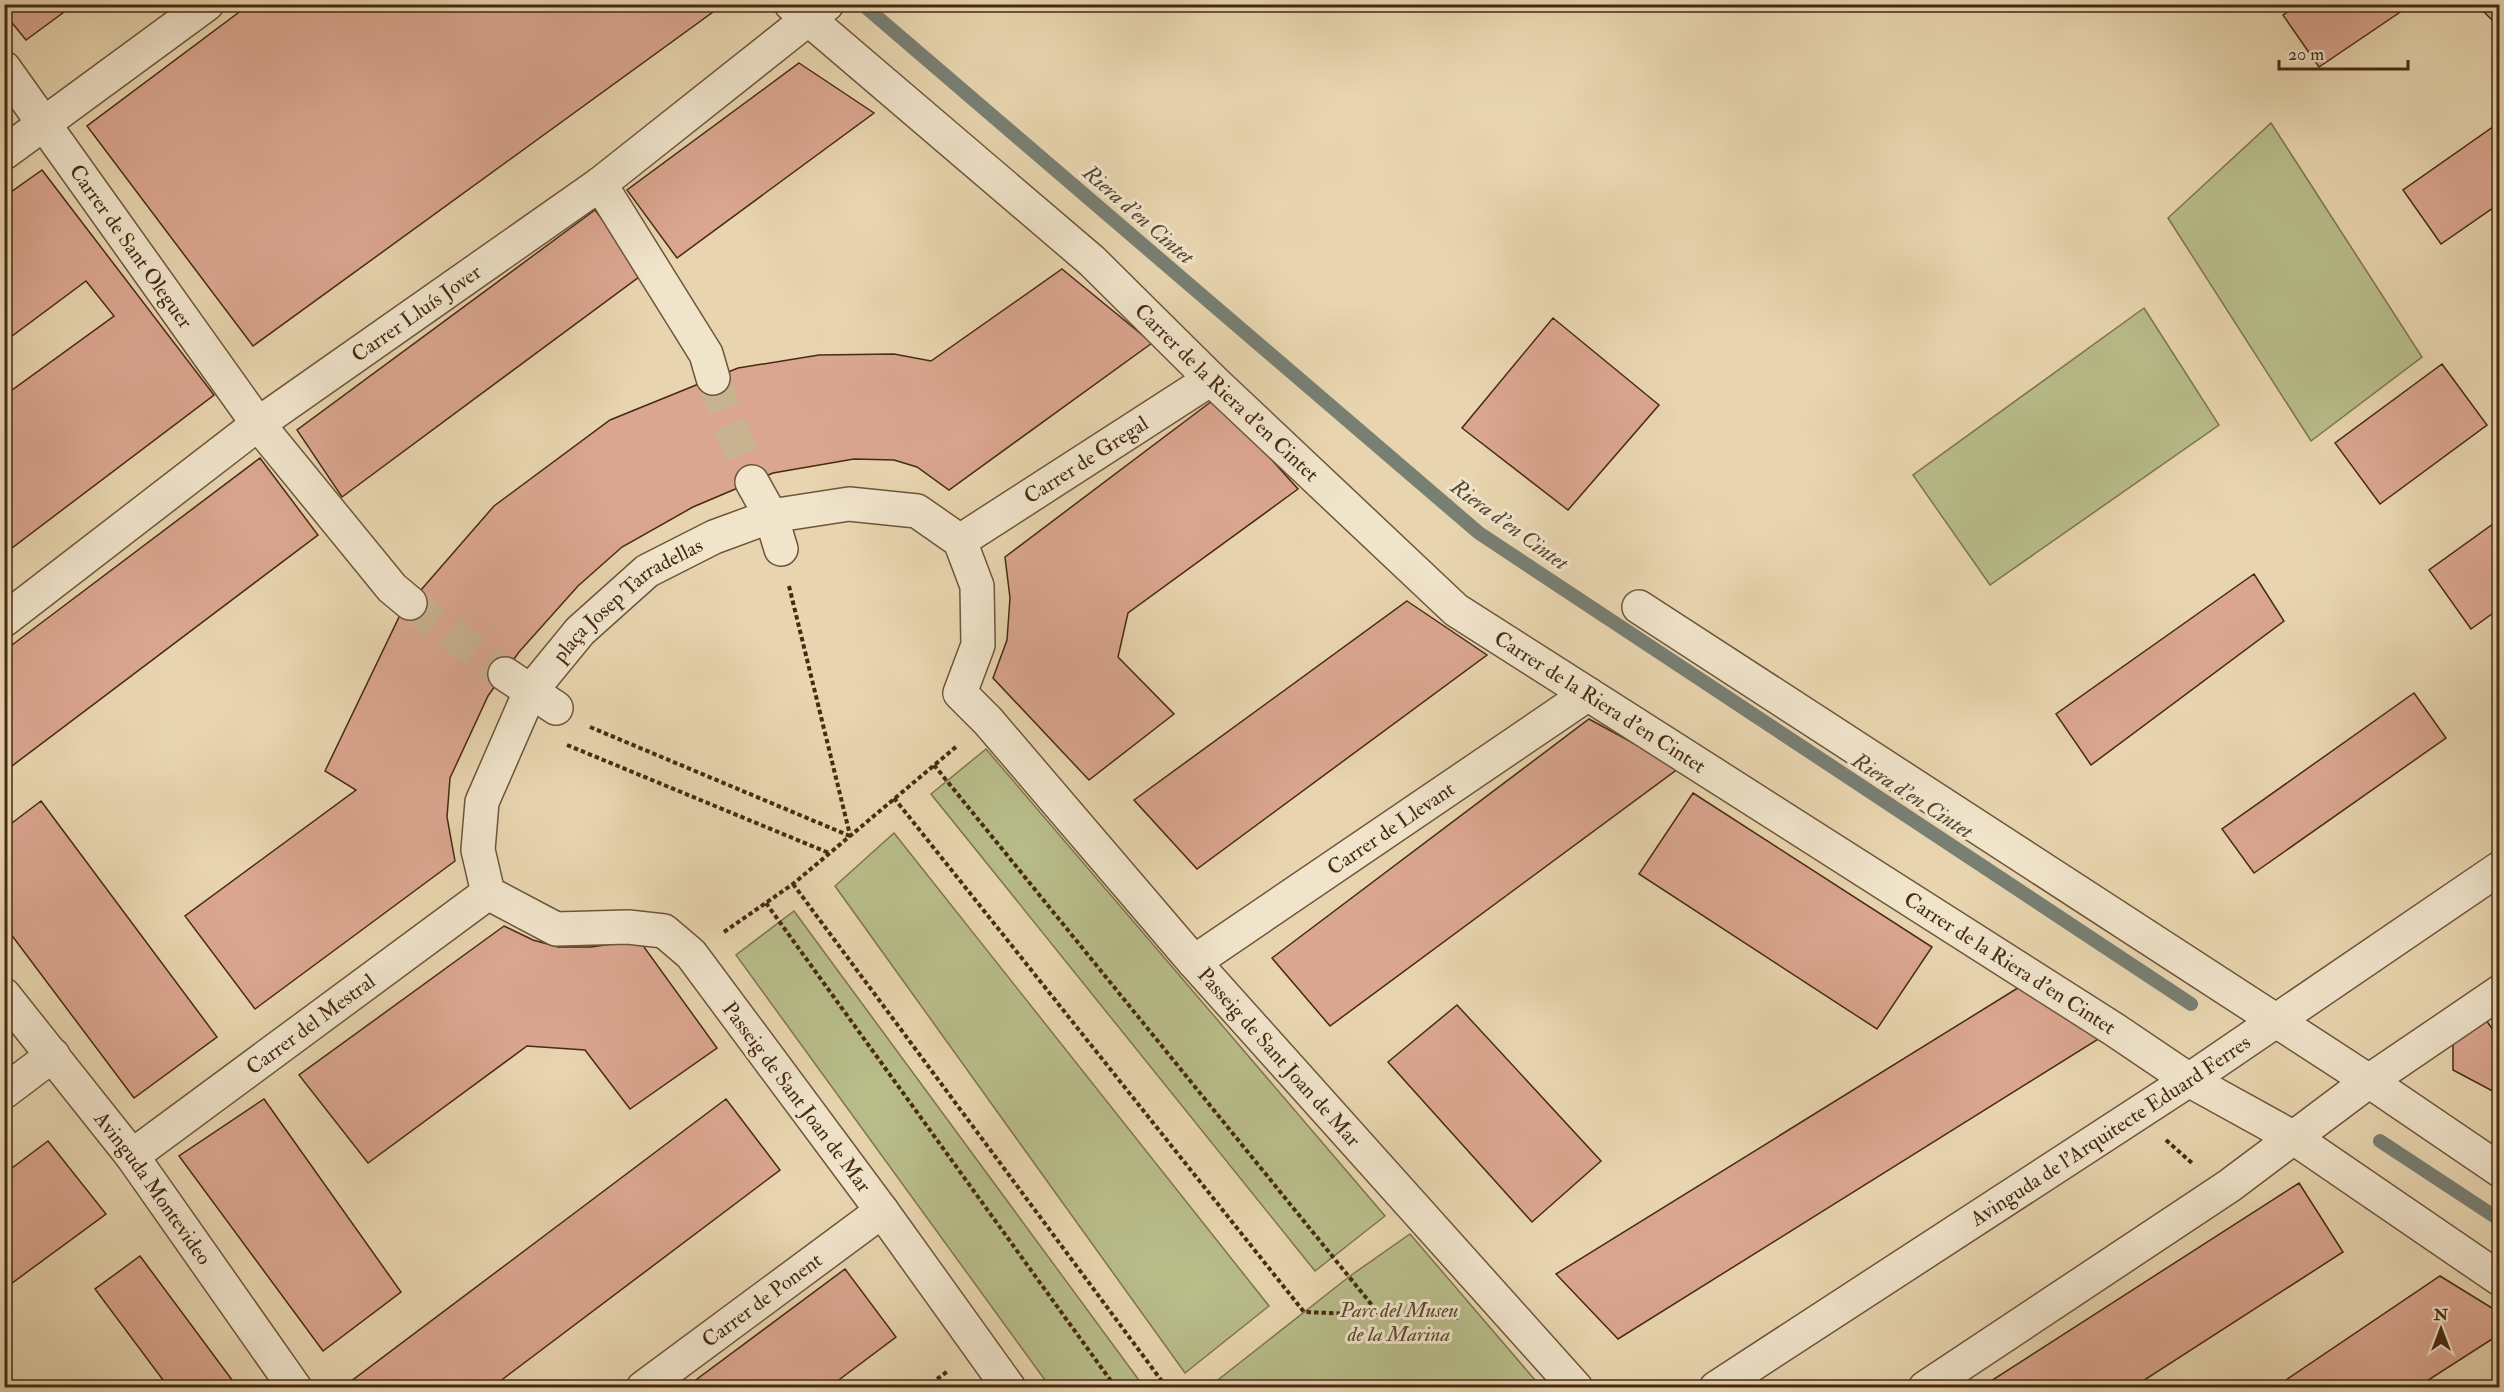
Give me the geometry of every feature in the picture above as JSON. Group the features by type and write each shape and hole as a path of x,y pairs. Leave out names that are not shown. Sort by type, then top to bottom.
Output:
{"street":[{"path":"4,153 207,4"},
{"name":"Carrer Lluís Jover","path":"4,620 258,424 600,184 809,9"},
{"name":"Carrer de la Riera d'en Cintet","path":"809,9 1092,261 1211,379 1456,610 2105,1023 2188,1080 2294,1138 2499,1279"},
{"name":"Carrer de Sant Oleguer","path":"4,68 258,424 392,588 410,603"},
{"path":"600,184 706,354 713,378"},
{"name":"Carrer de Gregal","path":"960,541 1211,379"},
{"path":"752,482 771,516 781,549"},
{"name":"plaça Josep Tarradellas","path":"488,893 478,850 482,802 530,691 580,632 647,571 714,537 771,516 849,504 917,511 960,541"},
{"path":"960,541 977,586 978,645 960,693 988,721"},
{"path":"1639,607 2369,1081 2499,1170"},
{"name":"Carrer de Llevant","path":"1194,962 1588,694"},
{"name":"Passeig de Sant Joan de Mar","path":"988,721 1194,962 1575,1388"},
{"name":"Avinguda de l'Arquitecte Eduard Ferres","path":"1716,1388 2137,1114 2499,867"},
{"path":"488,893 556,929 628,927 664,931 691,954"},
{"name":"Carrer del Mestral","path":"132,1156 488,893"},
{"name":"Passeig de Sant Joan de Mar","path":"691,954 882,1211 1009,1388"},
{"path":"1925,1388 2229,1186 2369,1081 2499,992"},
{"name":"Avinguda Montevideo","path":"4,995 132,1156 295,1388"},
{"path":"4,1092 53,1055"},
{"name":"Carrer de Ponent","path":"644,1388 882,1211"}],"path":[{"path":"790,587 850,836"},
{"path":"691,954 793,884 988,721"},
{"path":"516,724 829,853"},
{"path":"591,727 850,836"},
{"path":"934,765 1380,1315"},
{"path":"894,798 1304,1312 1514,1320"},
{"path":"793,884 1167,1388"},
{"path":"766,903 1116,1388"},
{"path":"2137,1114 2200,1171 2229,1186"},
{"path":"925,1388 931,1383"}],"green space":[{"path":"2271,123 2422,357 2311,441 2168,218"},
{"path":"2144,308 2219,425 1990,585 1913,475"},
{"path":"986,749 1385,1216 1315,1271 931,794"},
{"path":"894,833 1269,1306 1185,1373 835,886"},
{"path":"794,911 1144,1387 1050,1387 736,955"},
{"name":"Parc del Museu de la Marina","path":"1410,1234 1541,1387 1209,1387 1350,1276"}],"building":[{"path":"4,4 75,4 26,40 4,13"},
{"path":"250,4 724,4 253,346 87,126"},
{"path":"2299,4 2412,4 2319,67 2283,15"},
{"path":"2476,4 2500,4 2500,28"},
{"path":"799,63 874,113 677,258 627,190"},
{"path":"2500,122 2500,203 2441,244 2403,190"},
{"path":"42,170 214,395 4,554 4,396 114,316 86,281 4,342 4,197"},
{"path":"595,210 643,274 342,497 297,430"},
{"path":"1062,269 1152,343 949,490 917,467 894,460 854,459 773,473 693,507 622,547 578,586 519,652 488,696 450,778 447,817 455,861 255,1009 185,916 356,790 325,771 401,613 494,506 610,420 738,368 819,355 894,354 931,361"},
{"path":"1553,318 1659,405 1568,510 1462,428"},
{"path":"2442,364 2487,425 2380,504 2335,443"},
{"path":"1216,398 1298,489 1128,613 1118,657 1174,714 1089,780 993,678 1007,640 1010,598 1005,557"},
{"path":"260,458 318,535 4,772 4,651"},
{"path":"2500,519 2500,608 2471,629 2429,570"},
{"path":"2254,574 2284,621 2091,765 2056,714"},
{"path":"1407,601 1487,655 1197,869 1134,800"},
{"path":"2414,693 2446,738 2254,873 2222,829"},
{"path":"1589,719 1679,768 1330,1026 1272,958"},
{"path":"1693,793 1932,947 1877,1029 1639,874"},
{"path":"41,801 217,1037 134,1098 4,925 4,829"},
{"path":"504,926 533,940 558,947 591,947 639,940 717,1048 630,1109 585,1050 527,1046 368,1163 299,1075"},
{"path":"2021,986 2100,1038 1618,1339 1556,1274"},
{"path":"1457,1005 1601,1161 1532,1222 1388,1062"},
{"path":"2484,1017 2493,1030 2500,1025 2500,1095 2453,1070 2453,1040"},
{"path":"264,1099 401,1292 323,1351 179,1156"},
{"path":"726,1099 780,1170 491,1388 354,1388 350,1382"},
{"path":"48,1141 106,1214 4,1289 4,1174"},
{"path":"2299,1183 2343,1252 2132,1388 1980,1388"},
{"path":"140,1256 238,1388 169,1388 95,1289"},
{"path":"845,1269 896,1337 828,1388 685,1388"},
{"path":"2440,1276 2500,1313 2500,1334 2416,1388 2274,1388"}],"waterway":[{"name":"Riera d'en Cintet","path":"862,4 1479,533 2191,1004"},
{"name":"Riera d'en Cintet","path":"2380,1141 2500,1220"}],"tunnel":[{"path":"713,378 752,482"},
{"path":"410,603 505,674"}]}
